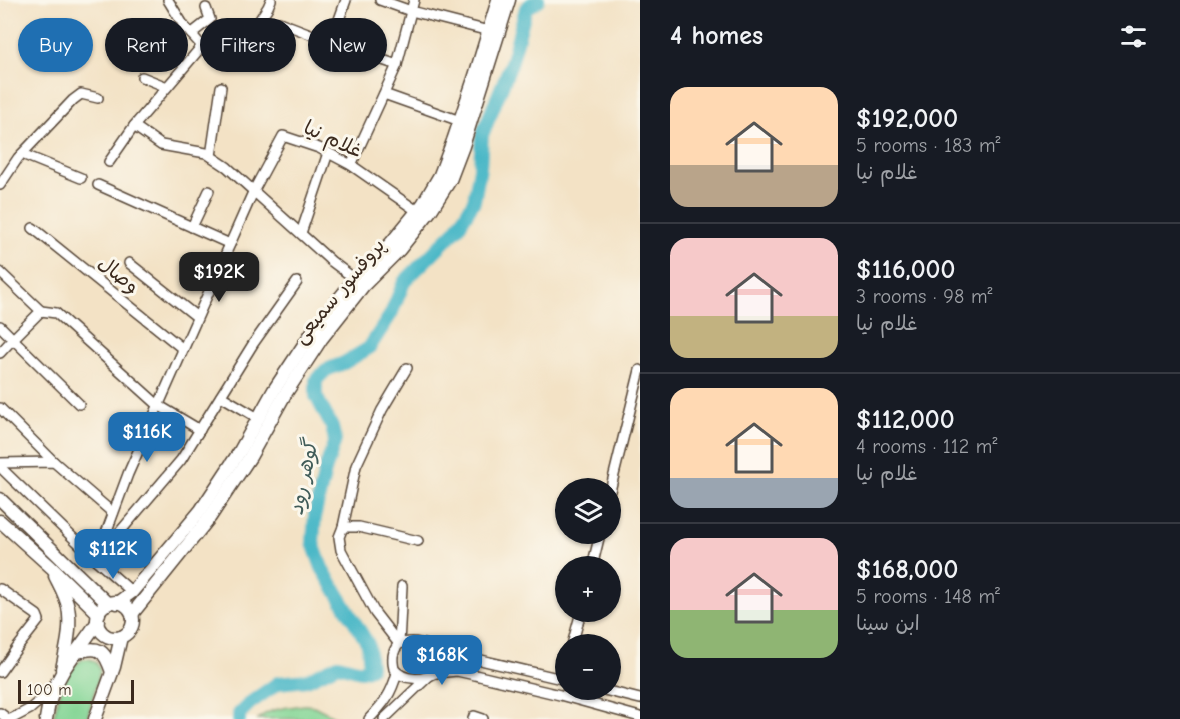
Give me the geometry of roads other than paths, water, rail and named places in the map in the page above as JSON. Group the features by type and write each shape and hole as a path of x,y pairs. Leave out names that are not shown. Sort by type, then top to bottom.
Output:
{"main road":[{"name":"پروفسور سمیعی","path":"112,603 132,592 201,510 313,331 355,279 391,243 423,204 440,175 460,121 498,0"},
{"name":"پروفسور سمیعی","path":"132,614 210,517 250,457 284,396 322,338 363,286 399,250 431,210 450,180 509,0"},
{"path":"0,499 92,589 112,603 126,606 132,614 133,621 127,633 115,638 103,633 99,627 98,618 51,567 0,521"},
{"path":"51,567 68,607 69,633 61,674"},
{"path":"92,589 113,596 132,592"},
{"path":"46,719 61,674 89,636 102,608 112,603"},
{"path":"95,719 112,672 121,637"},
{"path":"75,653 88,649 99,650 107,656 112,672"}],"street":[{"path":"109,162 134,126 202,46 184,26 168,0"},
{"path":"261,18 271,0"},
{"path":"340,18 346,0"},
{"path":"380,0 411,11 489,31"},
{"path":"351,165 397,65 414,0"},
{"path":"191,34 210,19 206,8"},
{"path":"387,61 397,65"},
{"path":"142,77 167,87"},
{"path":"211,156 221,87"},
{"path":"0,184 22,154 73,100 81,94 98,98"},
{"path":"384,94 460,121"},
{"path":"134,126 161,145 206,153 227,167 355,279"},
{"name":"غلام نیا","path":"96,560 128,474 158,405 254,190 283,136 319,148 351,165 417,211"},
{"path":"301,233 327,153"},
{"path":"22,154 81,178"},
{"path":"98,185 230,244"},
{"path":"192,227 209,191"},
{"name":"وصال","path":"33,228 183,349"},
{"path":"129,263 197,317"},
{"path":"0,272 41,311 56,313 158,405 200,430"},
{"path":"96,560 181,460 253,344 297,282"},
{"path":"0,353 41,311"},
{"path":"0,326 78,404"},
{"path":"399,644 375,613 341,550 339,537 356,466 382,411 407,368"},
{"path":"613,478 640,370"},
{"path":"221,396 258,418"},
{"path":"0,408 54,462 113,513"},
{"path":"0,465 54,462"},
{"path":"0,465 96,560 132,592"},
{"path":"343,527 359,527 418,542"},
{"path":"399,644 402,586"},
{"path":"0,589 37,615 39,620 0,672"},
{"path":"555,675 438,650 413,641 399,644 394,649 392,657 394,669 403,676 457,671 555,693"},
{"path":"384,719 441,669 444,662 443,655 438,650"},
{"path":"0,651 10,658"},
{"path":"369,719 384,703 393,688 397,673"},
{"path":"0,713 9,719 30,710 56,686"},
{"path":"621,694 640,699"},
{"path":"581,700 640,717"},
{"path":"473,719 474,716 483,719"}],"waterway":[{"name":"گوهر رود","path":"239,719 239,714 250,703 278,683 307,680 338,665 361,671 370,668 368,644 322,568 313,543 315,514 335,440 332,427 316,396 316,380 326,370 344,363 369,348 391,314 404,282 457,229 474,201 480,168 482,135 511,64 526,8 538,0"}]}
